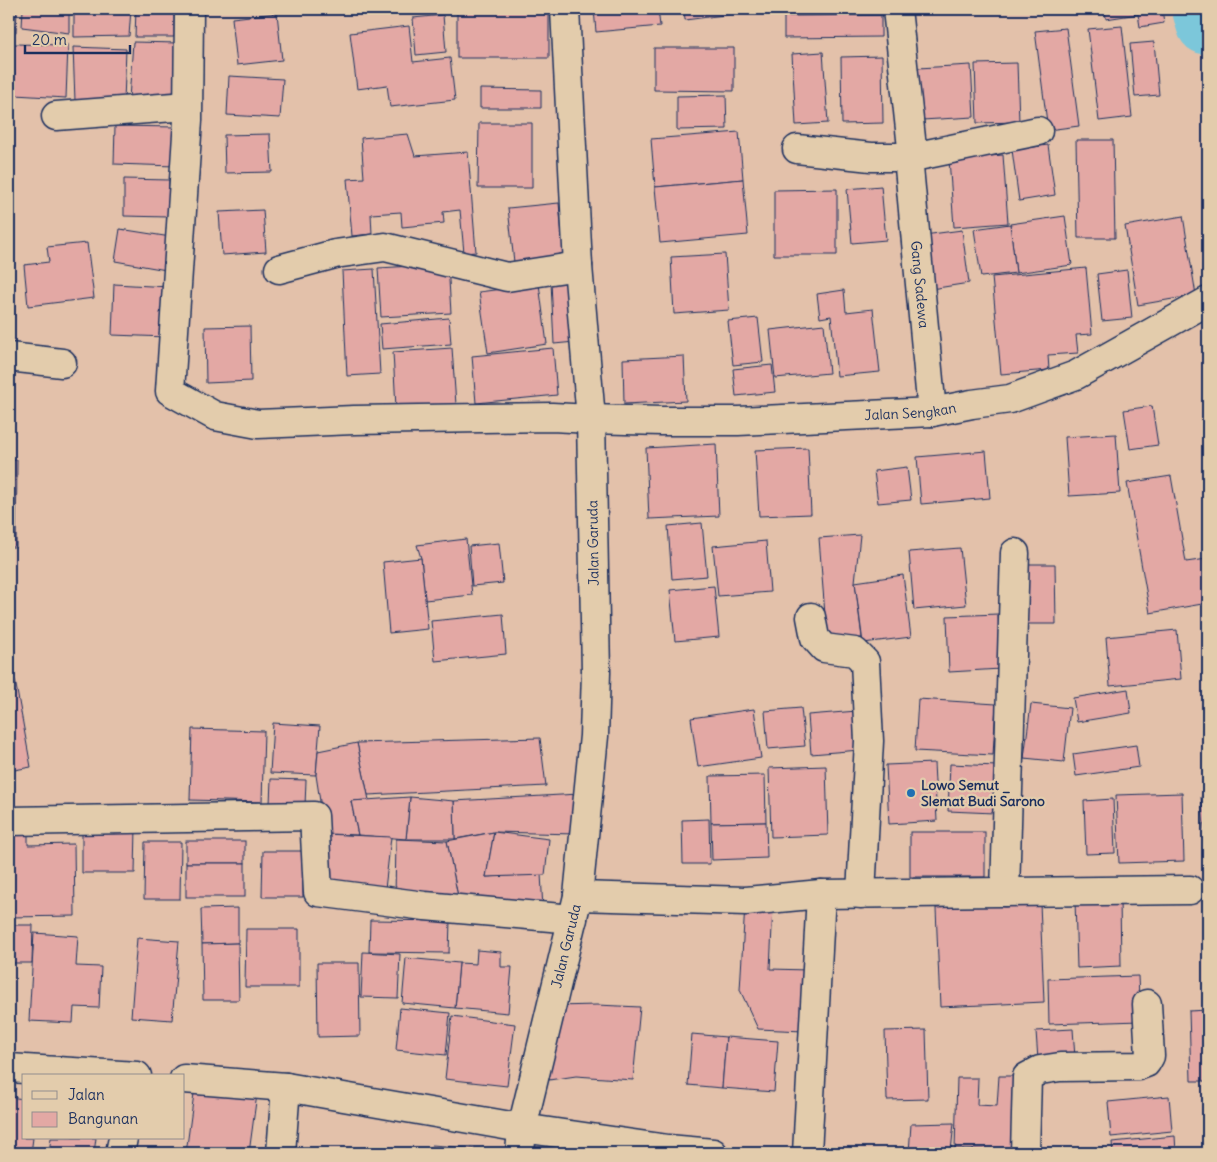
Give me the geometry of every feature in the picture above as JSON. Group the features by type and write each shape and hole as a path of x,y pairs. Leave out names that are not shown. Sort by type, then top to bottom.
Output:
{"street":[{"path":"56,116 187,106 189,9"},
{"name":"Jalan Garuda","path":"521,1141 575,908 594,736 596,662 591,420 578,266 565,9"},
{"name":"Gang Sadewa","path":"897,9 932,412"},
{"name":"Jalan Sengkan","path":"187,106 170,391 215,416 258,424 552,417 591,420 738,421 932,412 1010,399 1076,375 1207,302"},
{"path":"797,149 870,157 910,157 1038,132"},
{"path":"279,269 335,254 385,247 507,277 578,266"},
{"path":"9,357 62,363"},
{"path":"1005,892 1015,553"},
{"path":"811,617 815,638 824,648 855,652 865,662 869,741 862,894"},
{"path":"9,821 314,816 318,892 425,906 575,908 746,901 821,894 1190,890"},
{"path":"806,1153 821,894"},
{"path":"1025,1153 1027,1077 1040,1070 1060,1067 1138,1066 1146,1063 1150,1056 1147,1004"},
{"path":"9,1068 101,1074"},
{"path":"185,1079 286,1087 521,1141 714,1153"},
{"path":"281,1153 286,1087"},
{"path":"120,1153 123,1140"}],"building":[{"path":"9,9 17,9 16,32 9,31"},
{"path":"23,9 69,9 69,33 22,27"},
{"path":"74,9 131,9 129,36 74,37"},
{"path":"136,9 174,9 174,37 135,37"},
{"path":"457,9 549,9 549,58 457,58"},
{"path":"594,9 658,9 660,26 596,32"},
{"path":"684,9 731,9 732,14 685,20"},
{"path":"1105,9 1162,9 1164,23 1140,27 1138,14 1106,19"},
{"path":"277,13 282,60 237,65 232,18"},
{"path":"443,15 446,52 416,55 413,18"},
{"path":"881,15 881,37 784,38 784,16"},
{"path":"409,26 413,62 450,58 455,100 390,107 387,85 357,89 350,33"},
{"path":"1122,26 1132,117 1099,121 1088,29"},
{"path":"1066,28 1079,126 1048,130 1035,31"},
{"path":"133,42 178,43 173,99 129,99"},
{"path":"1154,42 1159,95 1135,97 1130,44"},
{"path":"14,44 68,45 66,98 15,95"},
{"path":"73,47 126,49 124,101 75,101"},
{"path":"654,48 734,48 734,91 654,90"},
{"path":"823,52 828,123 796,125 792,54"},
{"path":"882,56 883,123 842,124 841,57"},
{"path":"1017,63 1019,122 977,123 975,64"},
{"path":"971,65 974,117 922,120 918,68"},
{"path":"229,76 283,79 280,118 227,115"},
{"path":"480,89 541,90 541,108 480,108"},
{"path":"726,95 727,129 677,130 677,96"},
{"path":"479,123 532,123 532,188 478,188"},
{"path":"115,126 176,127 175,166 114,164"},
{"path":"739,132 743,179 655,187 651,139"},
{"path":"270,134 272,172 225,173 224,135"},
{"path":"408,134 415,156 468,152 476,252 464,253 460,210 443,212 444,223 402,227 401,212 371,214 372,234 352,236 347,179 364,178 361,138"},
{"path":"1076,140 1113,140 1115,238 1078,238"},
{"path":"1048,145 1055,195 1019,201 1012,150"},
{"path":"1003,155 1008,223 954,227 949,159"},
{"path":"124,179 169,180 168,217 124,216"},
{"path":"743,179 748,235 660,243 655,187"},
{"path":"881,186 886,240 852,243 847,189"},
{"path":"837,189 837,255 774,255 774,190"},
{"path":"559,203 564,257 514,262 508,208"},
{"path":"263,210 266,252 222,255 219,212"},
{"path":"1065,216 1072,265 1016,273 1010,224"},
{"path":"1183,216 1196,295 1138,305 1125,226"},
{"path":"1010,224 1016,273 981,277 974,229"},
{"path":"120,229 177,238 172,271 115,261"},
{"path":"962,230 969,283 931,289 924,235"},
{"path":"87,243 94,298 28,306 24,265 49,262 47,247"},
{"path":"725,254 729,310 674,314 671,257"},
{"path":"448,264 451,313 381,317 378,268"},
{"path":"1086,268 1092,334 1076,335 1078,353 1048,355 1049,370 1001,374 992,277"},
{"path":"374,269 380,374 347,376 342,271"},
{"path":"1127,270 1132,318 1102,321 1097,274"},
{"path":"573,281 575,342 554,344 551,282"},
{"path":"114,284 169,287 167,337 112,335"},
{"path":"539,284 547,344 488,353 479,292"},
{"path":"844,290 846,312 873,309 880,372 837,376 831,316 820,318 817,294"},
{"path":"449,318 451,344 382,349 380,324"},
{"path":"758,318 763,362 733,365 728,321"},
{"path":"824,324 829,373 775,378 770,330"},
{"path":"250,326 251,381 206,383 205,327"},
{"path":"452,348 456,405 396,408 393,352"},
{"path":"553,348 557,395 476,403 472,356"},
{"path":"684,356 686,401 624,404 623,359"},
{"path":"772,365 775,392 736,396 733,369"},
{"path":"1152,406 1158,445 1130,449 1124,410"},
{"path":"1116,434 1120,493 1069,496 1065,437"},
{"path":"716,444 719,516 649,519 646,448"},
{"path":"808,448 811,514 759,516 755,450"},
{"path":"986,451 990,498 921,504 917,457"},
{"path":"9,460 17,460 16,547 9,547"},
{"path":"907,467 911,500 878,503 874,471"},
{"path":"1171,476 1186,562 1207,559 1208,603 1150,613 1127,483"},
{"path":"702,523 707,576 672,579 668,526"},
{"path":"860,535 855,582 862,638 827,640 819,538"},
{"path":"466,539 472,595 425,600 421,558 417,545"},
{"path":"766,541 770,592 718,596 713,546"},
{"path":"499,543 503,583 472,586 469,546"},
{"path":"960,548 966,605 914,610 909,552"},
{"path":"421,558 428,629 389,633 383,562"},
{"path":"1022,564 1055,564 1056,624 1022,624"},
{"path":"903,575 911,637 863,643 855,582"},
{"path":"714,586 719,637 675,641 670,590"},
{"path":"503,614 506,654 435,661 431,621"},
{"path":"998,614 1001,669 949,672 947,616"},
{"path":"1177,630 1181,679 1110,686 1106,637"},
{"path":"15,680 31,767 9,771 9,681"},
{"path":"1128,689 1131,713 1077,722 1073,698"},
{"path":"918,699 996,704 993,755 915,751"},
{"path":"1031,704 1070,708 1064,762 1024,758"},
{"path":"801,708 805,746 768,749 765,711"},
{"path":"754,709 761,758 698,767 691,718"},
{"path":"857,711 860,750 811,754 808,715"},
{"path":"273,723 320,726 316,775 270,773"},
{"path":"192,729 264,731 262,802 190,800"},
{"path":"540,738 546,786 368,795 357,743"},
{"path":"357,743 369,800 351,801 358,835 325,834 316,775 318,751"},
{"path":"1136,745 1139,767 1076,776 1073,754"},
{"name":"Lowo Semut _ Slemat Budi Sarono","path":"934,763 937,821 889,824 886,765"},
{"path":"950,764 997,766 994,813 948,811"},
{"path":"826,766 828,835 771,837 769,768"},
{"path":"765,775 766,822 711,823 710,776"},
{"path":"271,779 306,780 305,806 270,804"},
{"path":"1182,793 1184,861 1119,863 1116,795"},
{"path":"579,794 575,834 494,832 455,839 454,801"},
{"path":"1208,796 1208,844 1206,844 1201,797"},
{"path":"410,797 454,801 455,839 406,839"},
{"path":"410,797 406,839 358,835 351,801"},
{"path":"1113,799 1115,853 1086,854 1084,801"},
{"path":"709,819 710,864 683,864 682,820"},
{"path":"766,822 767,858 712,860 711,823"},
{"path":"82,826 136,827 135,873 82,873"},
{"path":"9,832 28,832 28,845 74,844 75,916 9,917"},
{"path":"494,832 486,877 541,874 543,909 459,902 447,841"},
{"path":"494,832 549,839 545,875 486,877"},
{"path":"910,832 985,832 985,877 910,877"},
{"path":"325,834 391,837 385,889 325,878"},
{"path":"396,839 447,841 459,902 395,898"},
{"path":"186,841 245,841 245,863 186,863"},
{"path":"145,842 181,842 180,899 144,899"},
{"path":"263,851 303,851 303,897 262,897"},
{"path":"186,863 245,863 245,897 186,897"},
{"path":"1120,898 1121,966 1077,968 1075,900"},
{"path":"1040,903 1044,1002 940,1007 936,908"},
{"path":"745,905 773,906 770,969 808,970 804,1031 758,1029 740,990"},
{"path":"238,908 238,943 202,944 201,909"},
{"path":"370,920 450,921 449,953 369,952"},
{"path":"9,925 33,925 32,963 9,963"},
{"path":"246,929 299,929 299,987 245,987"},
{"path":"34,933 78,936 76,966 101,967 99,1008 74,1007 73,1023 29,1021"},
{"path":"137,938 179,941 172,1020 131,1017"},
{"path":"238,943 239,1000 203,1000 202,944"},
{"path":"477,950 501,952 501,967 512,967 508,1013 455,1008 459,963 476,964"},
{"path":"363,952 400,954 398,998 361,997"},
{"path":"406,958 459,963 455,1008 402,1003"},
{"path":"317,963 359,963 360,1036 318,1037"},
{"path":"1138,976 1140,1021 1049,1024 1048,979"},
{"path":"555,1006 640,1007 633,1080 576,1076 549,1080"},
{"path":"400,1008 450,1013 446,1055 396,1050"},
{"path":"1208,1010 1208,1081 1191,1081 1189,1011"},
{"path":"452,1016 515,1024 507,1086 445,1079"},
{"path":"1073,1029 1075,1058 1038,1060 1036,1031"},
{"path":"926,1030 928,1099 887,1100 885,1031"},
{"path":"692,1034 726,1037 722,1088 688,1085"},
{"path":"726,1037 778,1041 774,1092 722,1088"},
{"path":"999,1076 1015,1076 1014,1150 955,1149 957,1078 978,1078 977,1105 997,1106"},
{"path":"195,1086 257,1094 249,1153 186,1153"},
{"path":"1169,1096 1172,1131 1111,1137 1108,1102"},
{"path":"9,1097 22,1099 22,1140 33,1140 31,1153 9,1153"},
{"path":"954,1123 951,1151 909,1153 911,1124"},
{"path":"1175,1136 1176,1153 1113,1153 1112,1142"},
{"path":"51,1140 96,1140 94,1153 49,1153"},
{"path":"432,1145 480,1149 480,1153 432,1153"},
{"path":"361,1148 401,1153 360,1153"},
{"path":"561,1150 603,1153 561,1153"}],"waterway":[{"path":"1204,9 1208,23"}],"place":[{"name":"Lowo Semut _ Slemat Budi Sarono","path":"911,793"}]}
